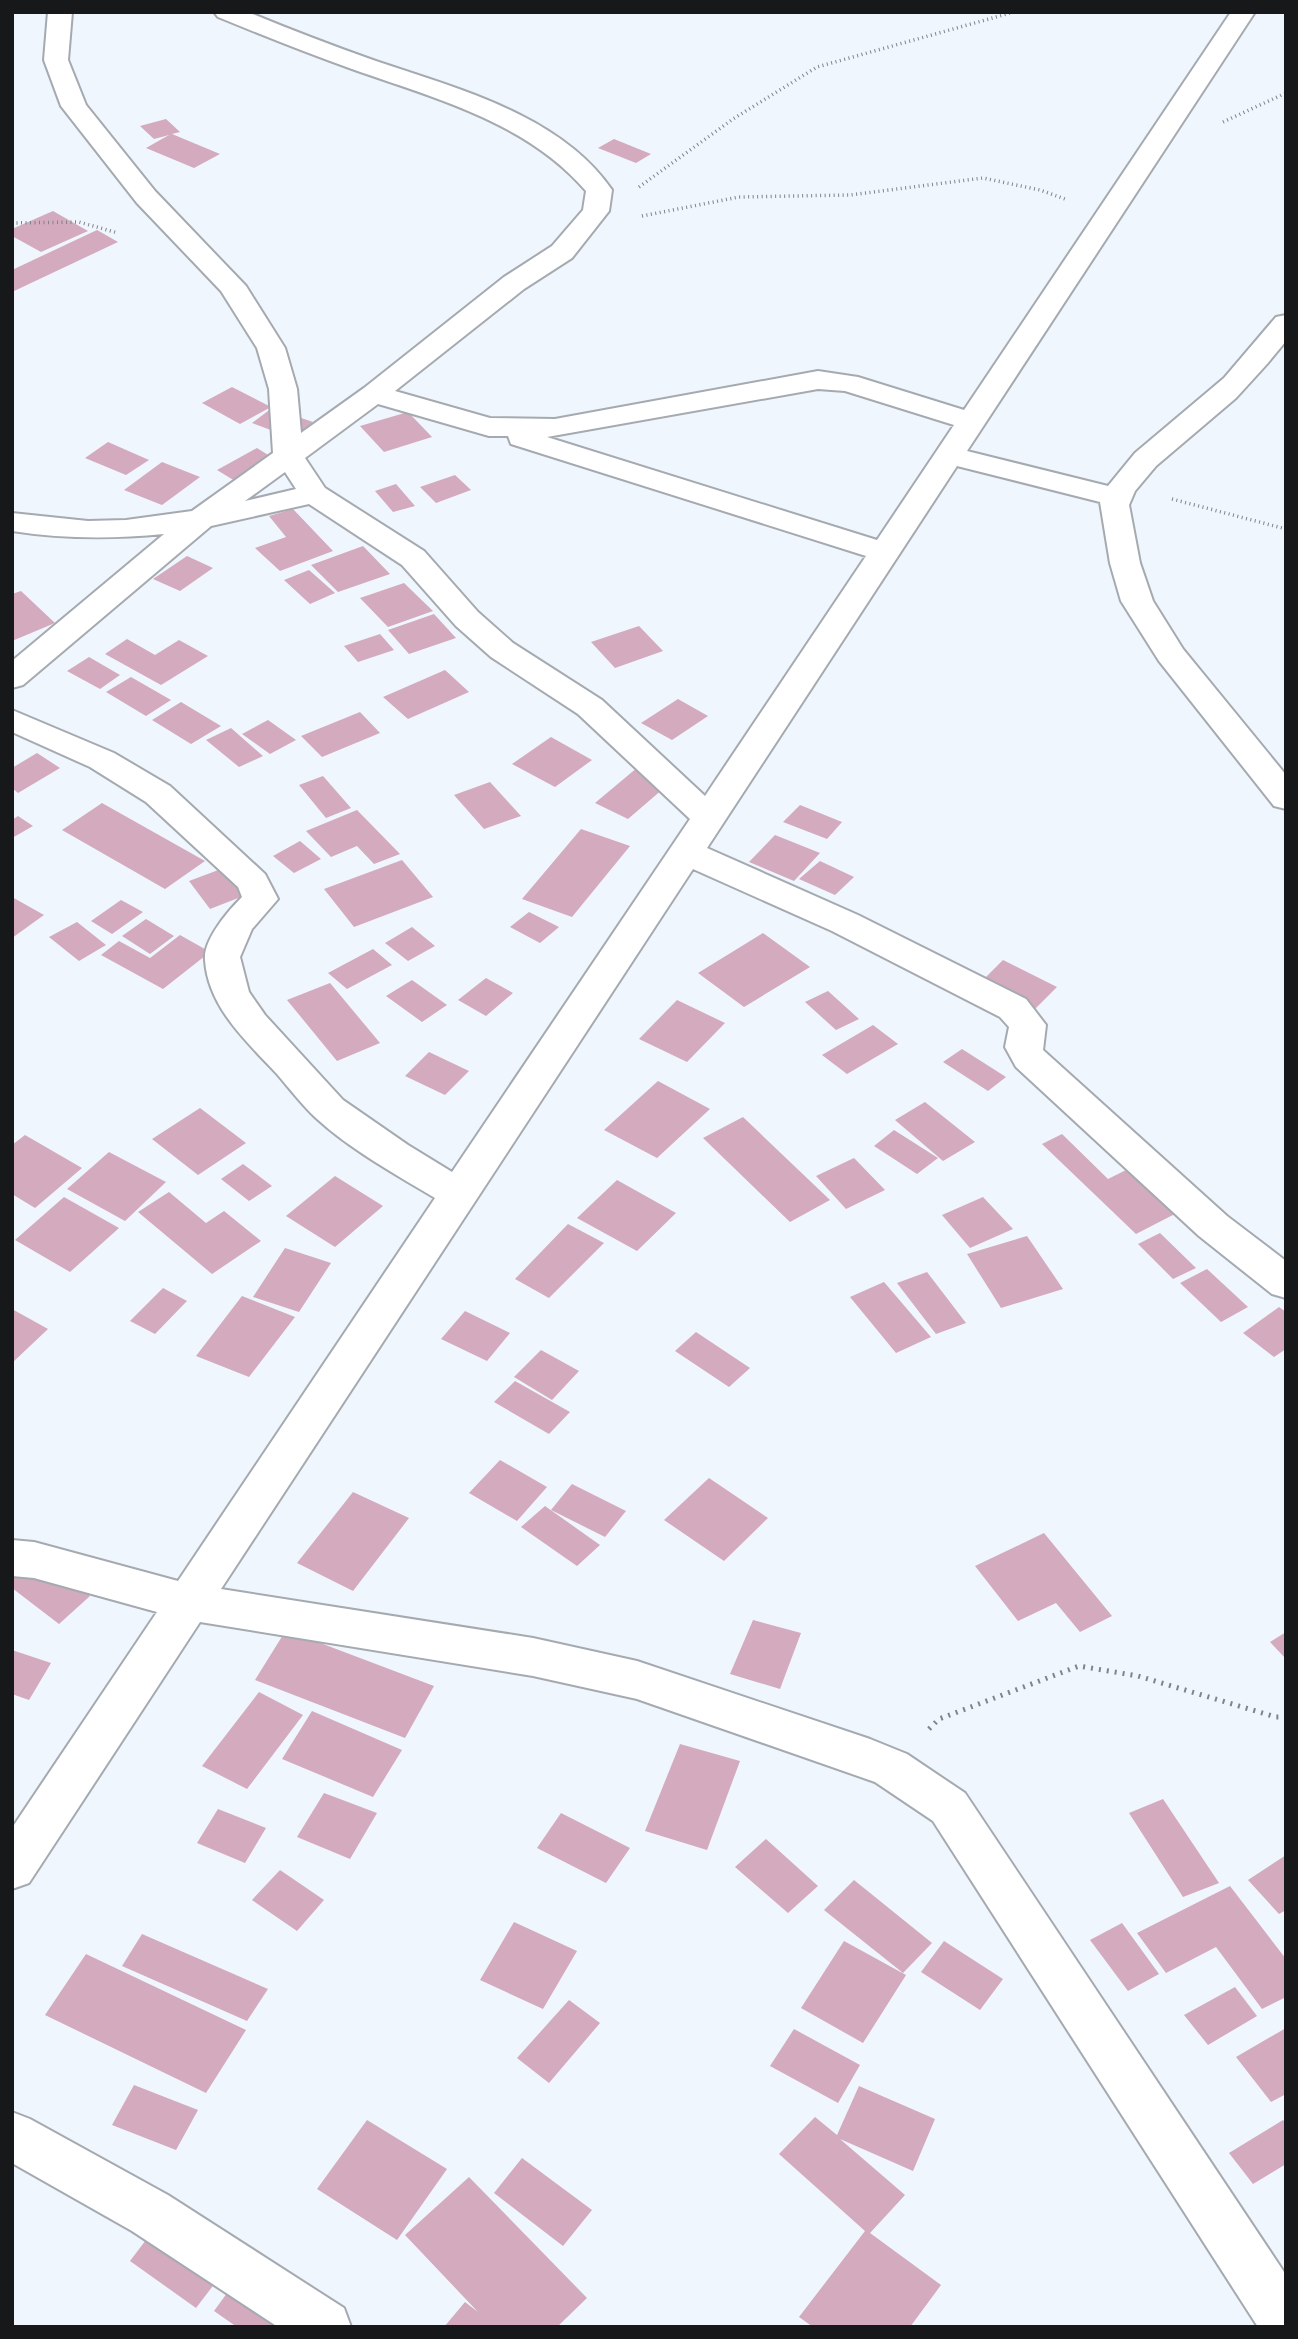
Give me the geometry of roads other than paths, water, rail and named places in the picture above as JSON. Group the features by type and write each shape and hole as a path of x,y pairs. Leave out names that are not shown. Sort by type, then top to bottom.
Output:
{"street":[{"path":"60,12 56,60 74,106 146,197 232,286 271,348 283,389 288,454 314,494 413,558 467,620 502,650 590,707 709,817"},
{"path":"12,678 198,521 374,394 514,283 562,251 596,211 599,190 588,173 550,144 475,106 226,12"},
{"path":"12,1868 1243,12"},
{"path":"1286,323 1225,393 1144,463 1120,491 1115,521 1137,601 1170,654 1286,798"},
{"path":"489,427 572,427 818,380 848,383 971,421"},
{"path":"374,394 489,427 589,461 884,552"},
{"path":"949,455 1120,491"},
{"path":"12,522 69,529 125,529 198,521 314,494"},
{"path":"12,720 102,760 158,794 253,882 260,899 236,924 222,957 230,994 252,1024 330,1109 394,1155 459,1194"},
{"path":"685,852 845,923 1013,1008 1028,1025 1023,1047 1029,1058 1204,1217 1286,1283"},
{"path":"12,1558 34,1560 188,1602 533,1657 637,1680 891,1768 949,1807 1286,2322"},
{"path":"12,2136 150,2213 325,2327"}]}
